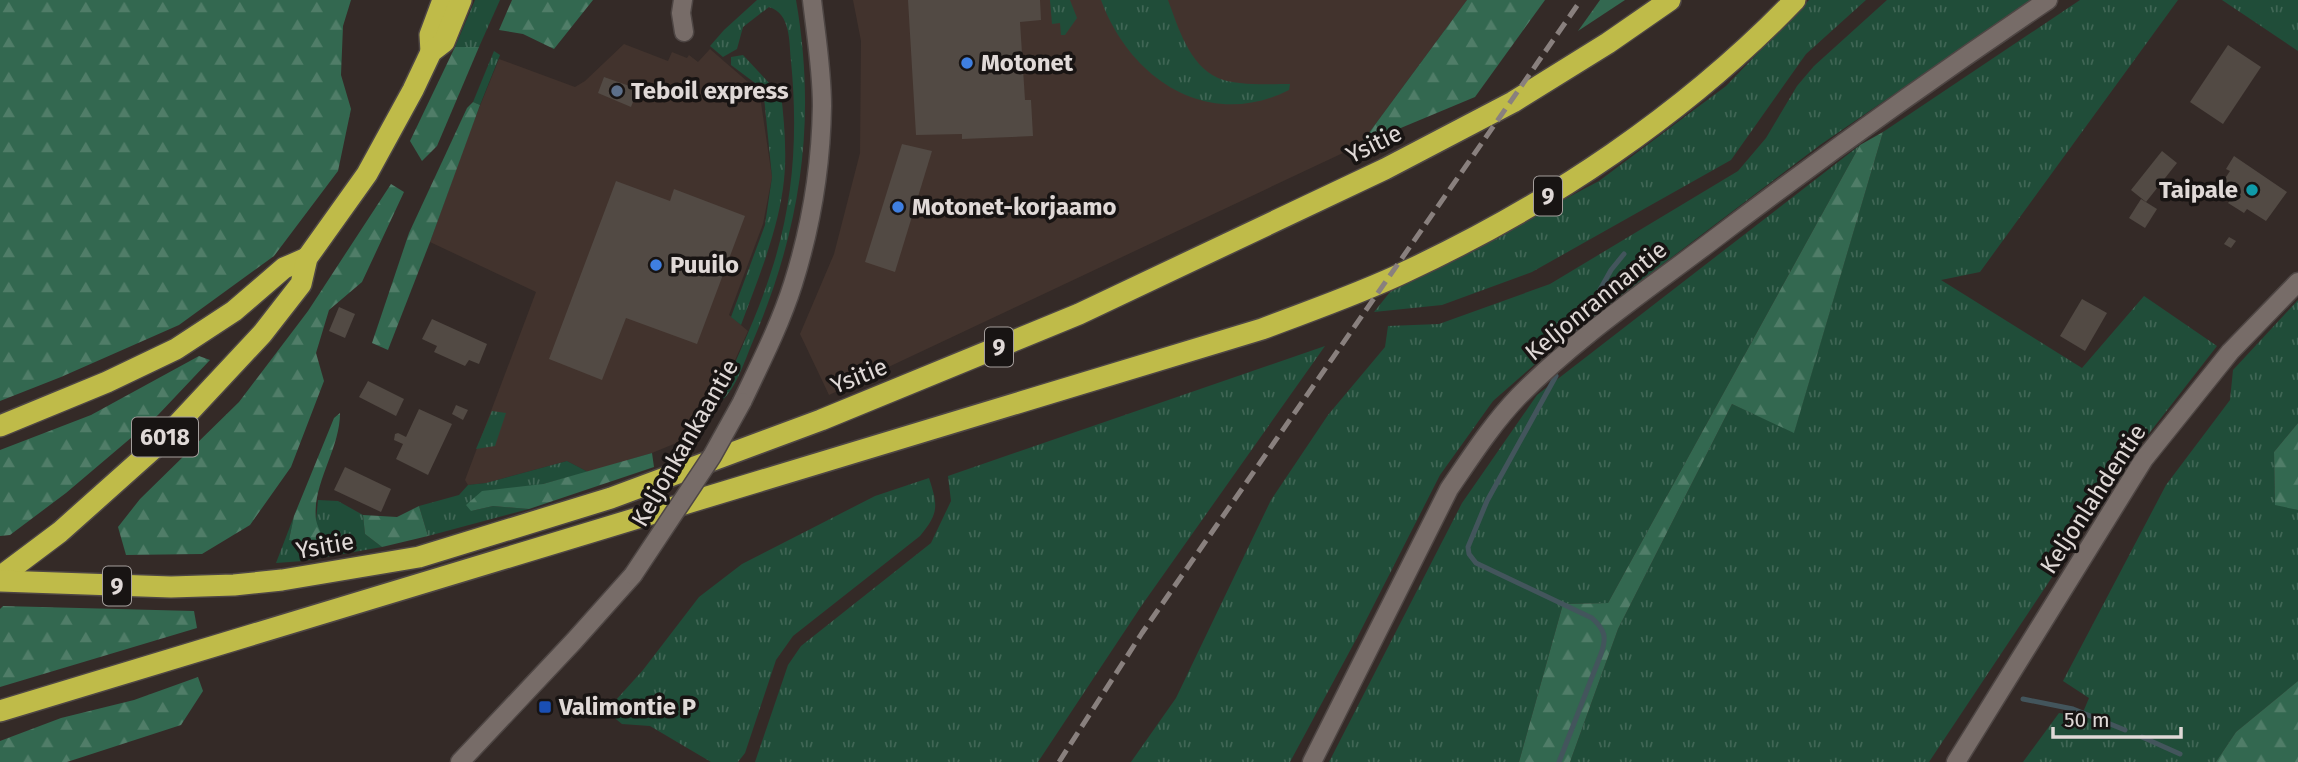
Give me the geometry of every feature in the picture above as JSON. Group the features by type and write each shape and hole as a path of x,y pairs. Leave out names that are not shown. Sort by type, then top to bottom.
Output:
{"highway":[{"name":"6018","path":"431,52 430,35 443,0"},
{"name":"6018","path":"0,579 60,532 162,441 262,334 301,284 307,258 367,174 431,52 444,42 461,0"},
{"name":"Ysitie","path":"0,579 171,587 282,580 419,557 611,498 821,420 1066,319 1385,169 1513,102 1608,43 1670,0"},
{"name":"9","path":"0,711 1262,329 1403,274 1499,226 1571,183 1639,135 1718,73 1795,0"},
{"name":"6018","path":"0,426 107,382 176,349 234,311 284,268 307,258"}],"street":[{"path":"683,0 681,13 684,32"},
{"name":"Keljonkankaantie","path":"460,762 633,575 699,477 742,402 792,287 814,198 822,107 818,34 812,0"},
{"name":"Keljonrannantie","path":"1312,762 1450,489 1476,449 1519,396 1572,347 1803,172 1912,92 2048,0"},
{"name":"Keljonlahdentie","path":"1956,762 2144,459 2230,352 2298,282"}],"shaded area":[{"path":"853,0 1467,0 1360,145 829,395 800,334 834,254 860,153 861,41"},
{"path":"624,44 668,61 672,52 687,58 689,55 698,62 710,49 756,89 760,96 772,177 763,224 729,315 748,331 703,432 652,453 588,472 567,461 486,483 468,485 465,480 536,292 430,242 499,59 575,87"}],"green space":[{"path":"0,0 351,0 343,26 341,75 351,109 338,171 274,256 179,325 0,401"},
{"path":"475,0 500,0 479,47 455,47"},
{"path":"512,0 593,0 554,49 523,34 499,30"},
{"path":"757,0 796,0 805,88 800,174 783,257 769,299 739,376 717,405 753,322 771,272 785,220 792,168 793,88 788,29 781,16 769,7 743,27 737,49 723,57 710,46"},
{"path":"1050,0 1070,0 1077,18 1065,35 1061,35 1060,23 1052,24"},
{"path":"1101,0 1168,0 1192,55 1208,72 1225,81 1290,84 1289,90 1259,101 1230,104 1202,100 1176,90 1152,74 1131,53 1114,28"},
{"path":"1467,0 1545,0 1475,97 1360,145"},
{"path":"1600,0 1625,0 1578,31"},
{"path":"1809,0 1866,0 1806,54 1731,160 1532,272 1442,305 1374,312 1390,292 1599,181 1726,86"},
{"path":"1887,0 2031,0 1820,145 1560,342 1493,401 1440,475 1290,762 1131,762 1176,698 1271,500 1328,415 1385,347 1388,326 1439,324 1550,284 1738,171 1766,138 1797,86 1814,66"},
{"path":"2080,0 2178,0 1980,272 1941,280 2082,368 2144,296 2217,346 2140,445 1929,762 1570,762 1618,629 1732,404 1794,432 1883,132"},
{"path":"2222,0 2298,0 2298,51"},
{"path":"455,47 479,47 437,146 422,161 410,141"},
{"path":"494,51 500,55 480,105 473,102"},
{"path":"743,55 781,93 785,158 778,217 741,325 731,317 765,225 772,177 764,97 759,86 731,65 731,57"},
{"path":"473,102 480,105 388,350 372,343 409,233 467,108"},
{"path":"1883,132 1794,433 1732,404 1618,629 1570,762 1519,762 1563,604 1608,603 1860,145"},
{"path":"1860,145 1608,603 1563,604 1519,762 1329,762 1462,503 1537,395"},
{"path":"391,184 404,192 362,282 329,310 316,353 324,381 291,467 250,525 202,554 126,555 118,527 140,499 239,402 308,311"},
{"path":"2298,300 2298,423 2274,452 2275,504 2298,510 2298,681 2236,732 2216,762 2023,762 2059,713 2081,717 2089,698 2063,681 2166,485 2230,400 2233,370"},
{"path":"1325,346 1142,605 1038,762 755,762 788,665 801,646 931,543 951,501 948,476"},
{"path":"199,356 210,360 158,415 66,493 10,535 0,536 0,450 91,415"},
{"path":"492,411 506,413 495,446 476,449"},
{"path":"340,413 336,440 316,506 316,520 322,536 313,544 289,540 294,516 334,418"},
{"path":"2298,423 2298,510 2275,505 2274,452"},
{"path":"652,453 654,467 529,509 493,506 471,511 466,505 482,491 543,484"},
{"path":"567,461 588,472 543,484 471,511 493,506 529,509 428,536 419,506 459,495 468,485 486,483"},
{"path":"929,478 935,503 931,521 920,536 793,636 776,660 745,753 738,762 711,762 650,726 622,724 606,711 643,670 699,597 742,564 875,496"},
{"path":"318,500 338,501 363,515 365,534 382,547 276,563 294,516 289,540 316,521"},
{"path":"419,506 428,536 382,547 365,534 363,515 397,517"},
{"path":"3,606 194,611 197,628 0,687 0,609"},
{"path":"198,677 203,691 181,725 67,762 0,762 0,741 61,718 134,700"},
{"path":"2298,681 2298,762 2216,762 2236,732"}],"building":[{"name":"Motonet","path":"908,0 1040,0 1041,20 1020,22 1025,100 1031,100 1033,136 962,139 962,134 916,135"},
{"path":"2228,45 2261,67 2223,124 2190,102"},
{"path":"604,77 638,89 631,107 598,93"},
{"name":"Motonet-korjaamo","path":"902,144 932,151 895,272 865,262"},
{"path":"2162,151 2177,163 2146,202 2131,190"},
{"name":"Taipale","path":"2234,156 2287,192 2266,221 2247,209 2244,213 2228,203 2232,198 2218,189 2230,171 2226,169"},
{"path":"616,181 670,201 674,189 745,216 697,344 626,318 602,380 549,359"},
{"path":"2141,199 2157,209 2145,228 2129,218"},
{"path":"2229,237 2236,241 2231,248 2224,244"},
{"path":"2082,299 2107,313 2085,351 2060,336"},
{"path":"339,307 355,314 345,338 329,331"},
{"path":"432,319 487,344 479,364 469,360 465,366 434,352 437,346 422,339"},
{"path":"368,381 404,399 396,416 359,397"},
{"path":"456,405 468,410 463,420 452,414"},
{"path":"419,409 452,424 428,475 396,459 403,444 394,440 395,434 406,437"},
{"path":"345,467 391,489 381,512 334,490"}],"waterway":[{"path":"1573,338 1611,270 1624,254"},
{"path":"1556,376 1487,501 1468,547 1469,554 1476,563 1592,618 1602,630 1604,643 1601,654 1559,762"},
{"path":"2023,699 2073,709 2125,730"},
{"path":"2142,737 2180,754"}],"railway":[{"path":"1059,762 1142,633 1581,0"}],"place":[{"name":"Motonet","path":"967,63"},
{"name":"Teboil express","path":"617,91"},
{"name":"Taipale","path":"2252,190"},
{"name":"Motonet-korjaamo","path":"898,207"},
{"name":"Puuilo","path":"656,265"},
{"name":"Valimontie P","path":"545,707"}]}
